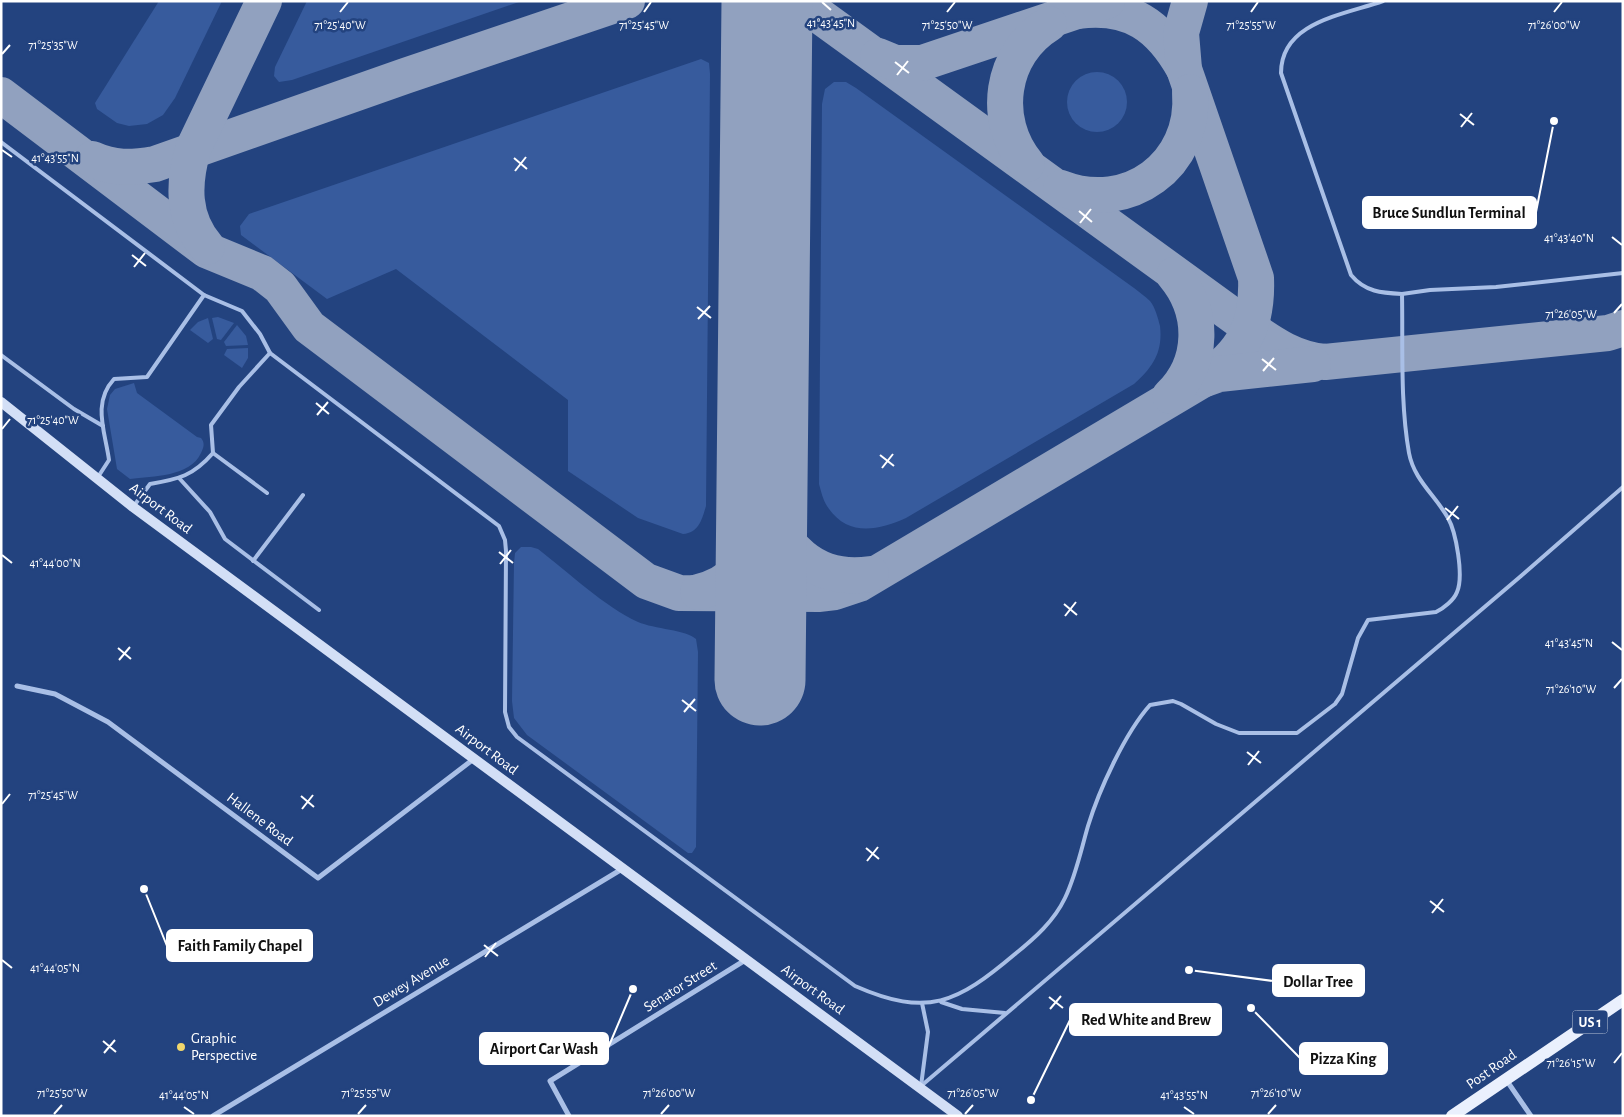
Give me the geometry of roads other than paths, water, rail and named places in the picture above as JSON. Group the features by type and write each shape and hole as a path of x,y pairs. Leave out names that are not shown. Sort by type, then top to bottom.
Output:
{"main road":[{"name":"Airport Road","path":"1,402 133,507 921,1086 958,1116"},
{"name":"Post Road","path":"1452,1116 1505,1078 1623,1000"}],"street":[{"name":"Hallene Road","path":"17,686 55,694 108,722 318,878 476,758"},
{"name":"Dewey Avenue","path":"213,1116 622,868"},
{"name":"Senator Street","path":"568,1116 550,1081 748,959"},
{"path":"1505,1078 1531,1116"}],"lane":[{"path":"1383,1 1301,30 1285,49 1281,73 1351,275 1358,283 1381,294 1402,294 1430,290 1496,287 1623,273"},
{"path":"1,142 204,295 242,311 260,334 270,353 499,526 505,540 506,551 505,712 509,727 517,737 855,986 878,996 922,1003 939,1002 955,997 983,980 1035,937 1052,919 1065,898 1074,875 1090,819 1102,789 1135,724 1150,705 1173,701 1182,704 1216,724 1239,733 1297,733 1335,704 1342,694 1358,638 1368,620 1436,612 1454,597 1459,585 1459,568 1448,518 1418,479 1410,456 1404,403 1402,294"},
{"path":"96,478 108,460 101,402 104,389 114,379 148,377 204,295"},
{"path":"133,507 150,484 179,478 195,472 213,453 211,425 239,387 270,353"},
{"path":"1,355 74,409 103,426"},
{"path":"213,453 267,493"},
{"path":"179,478 210,512 225,539 319,610"},
{"path":"921,1086 1514,583 1623,486"},
{"path":"253,561 303,495"},
{"path":"939,1002 962,1009 1007,1013"},
{"path":"921,1086 928,1032 922,1003"}],"place":[{"name":"Bruce Sundlun Terminal","path":"1554,121"},
{"name":"Faith Family Chapel","path":"144,889"},
{"name":"Dollar Tree","path":"1189,970"},
{"name":"Airport Car Wash","path":"633,989"},
{"name":"Pizza King","path":"1251,1008"},
{"name":"Graphic Perspective","path":"181,1047"},
{"name":"Red White and Brew","path":"1031,1100"}]}
